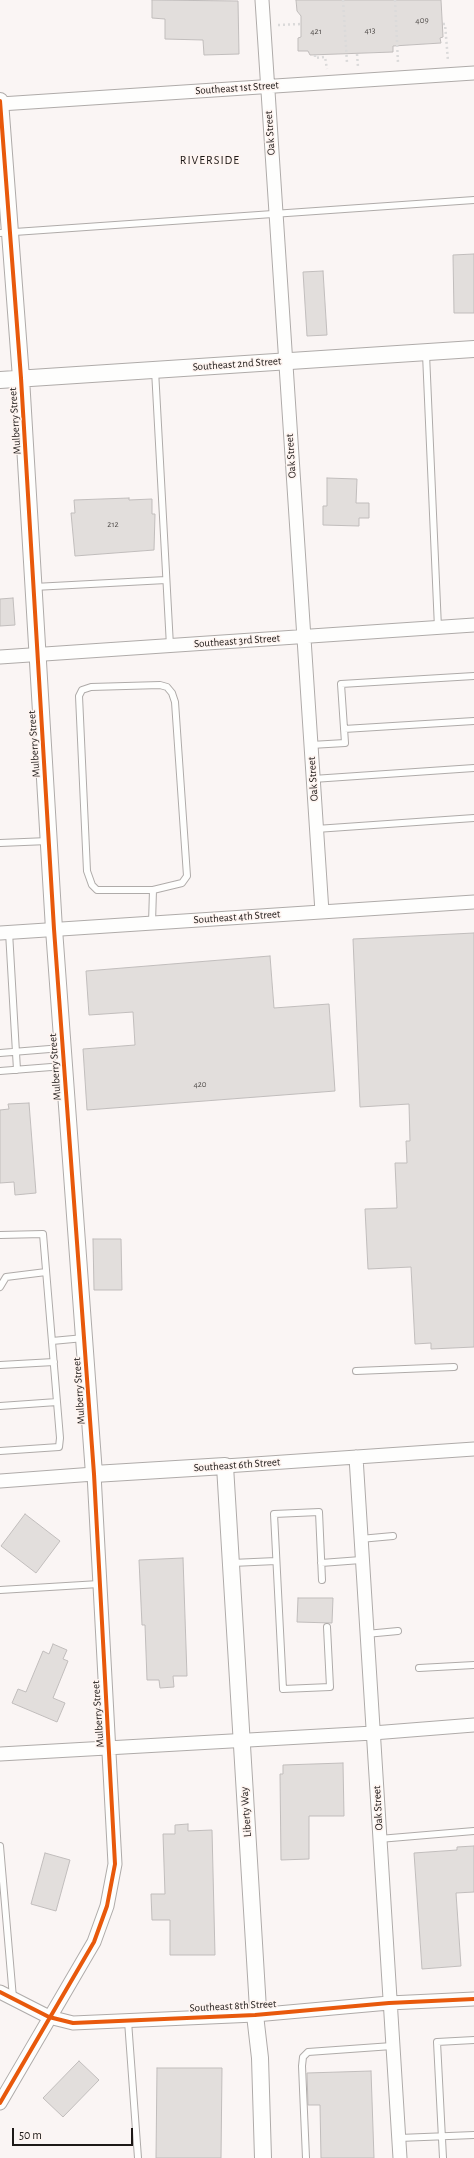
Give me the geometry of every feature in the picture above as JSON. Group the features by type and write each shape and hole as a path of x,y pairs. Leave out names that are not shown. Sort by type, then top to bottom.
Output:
{"street":[{"name":"Oak Street","path":"262,0 284,361 322,912"},
{"name":"Southeast 1st Street","path":"0,104 474,73"},
{"name":"Mulberry Street","path":"0,101 5,233 21,378 54,929 94,1474 98,1584 109,1748 114,1864 107,1906 94,1942 0,2103"},
{"name":"Southeast 2nd Street","path":"0,380 474,349"},
{"name":"Southeast 3rd Street","path":"0,657 474,625"},
{"name":"Southeast 4th Street","path":"5,932 474,902"},
{"name":"Southeast 6th Street","path":"0,1481 474,1449"},
{"name":"Oak Street","path":"356,1457 361,1560 400,2158"},
{"name":"Liberty Way","path":"225,1466 258,2009 255,2015 260,2058 263,2158"},
{"path":"0,1754 373,1733 474,1725"},
{"name":"Southeast 8th Street","path":"0,1992 13,2000 49,2017 73,2023 255,2015 389,2003 474,1999"}],"lane":[{"path":"5,233 474,200"},
{"path":"426,352 438,628"},
{"path":"155,370 170,646"},
{"path":"34,587 166,580"},
{"path":"311,745 345,742 341,684 474,676"},
{"path":"160,685 167,687 172,693 175,702 187,876 182,883 153,890 106,891 98,890 92,885 88,871 79,696 82,690 90,687 160,685"},
{"path":"344,729 474,720"},
{"path":"313,779 474,768"},
{"path":"316,829 474,818"},
{"path":"0,843 49,841"},
{"path":"152,923 153,890"},
{"path":"5,932 17,1070"},
{"path":"0,1053 62,1048"},
{"path":"0,1071 64,1066"},
{"path":"0,1235 43,1234 60,1438 59,1447 0,1451"},
{"path":"0,1287 6,1277 46,1272"},
{"path":"52,1341 84,1338"},
{"path":"0,1365 54,1362"},
{"path":"356,1371 454,1367"},
{"path":"0,1406 57,1402"},
{"path":"322,1580 319,1512 274,1514 283,1689 330,1687 327,1627"},
{"path":"360,1540 392,1536"},
{"path":"321,1563 361,1560"},
{"path":"231,1563 276,1561"},
{"path":"0,1590 98,1584"},
{"path":"366,1634 398,1631"},
{"path":"419,1668 474,1665"},
{"path":"379,1839 474,1831"},
{"path":"0,1846 13,2000"},
{"path":"128,2021 138,2158"},
{"path":"443,2158 437,2042 474,2040"},
{"path":"306,2158 302,2066 303,2057 308,2052 392,2046"},
{"path":"399,2138 474,2135"}],"path":[{"path":"343,0 347,63"},
{"path":"395,0 398,60"},
{"path":"282,25 301,24"},
{"path":"443,24 445,24 448,57"},
{"path":"315,54 315,58 325,57 327,64"},
{"path":"357,54 357,63"}],"building":[{"path":"152,0 238,1 239,54 204,55 203,40 165,39 165,19 152,18"},
{"path":"296,0 441,0 443,37 440,38 441,43 393,46 393,52 310,55 308,51 298,51 298,38 301,37 301,16 297,11"},
{"path":"474,254 474,313 454,313 453,255"},
{"path":"323,271 327,335 307,336 303,272"},
{"path":"327,478 357,479 356,503 369,503 369,518 359,518 359,526 323,525 323,506 327,506"},
{"path":"129,498 129,500 152,499 152,514 155,514 154,550 75,556 71,513 75,513 74,500"},
{"path":"13,598 15,625 0,626 0,599"},
{"path":"474,933 474,1347 431,1349 431,1343 415,1344 411,1267 368,1269 365,1209 397,1208 395,1163 407,1163 406,1141 410,1141 409,1104 360,1107 353,939"},
{"path":"270,956 274,1008 329,1004 335,1091 87,1110 83,1049 135,1045 133,1012 89,1015 86,971"},
{"path":"29,1103 36,1193 15,1195 14,1182 0,1183 0,1110 9,1109 8,1104"},
{"path":"93,1239 121,1239 122,1290 94,1290"},
{"path":"25,1514 60,1541 36,1573 1,1546"},
{"path":"183,1558 187,1676 173,1676 174,1687 160,1688 159,1680 147,1680 145,1625 142,1625 139,1560"},
{"path":"298,1598 333,1598 332,1623 297,1622"},
{"path":"53,1644 67,1650 63,1659 68,1661 53,1698 65,1703 57,1722 12,1703 18,1689 26,1692 43,1651 49,1654"},
{"path":"343,1763 344,1816 309,1816 309,1859 281,1860 280,1774 283,1774 283,1765"},
{"path":"188,1824 188,1831 212,1830 215,1955 170,1955 170,1920 152,1920 151,1894 165,1894 163,1834 175,1834 175,1825"},
{"path":"474,1846 474,1892 456,1893 461,1966 422,1969 414,1853 457,1850 457,1847"},
{"path":"45,1853 70,1860 56,1911 31,1904"},
{"path":"79,2061 99,2080 63,2117 43,2098"},
{"path":"157,2068 222,2068 221,2158 156,2158"},
{"path":"371,2071 374,2158 321,2158 320,2105 308,2105 307,2073"}],"cycle path":[{"path":"0,101 21,378 54,929 94,1474 115,1864 107,1906 94,1942 0,2103"},
{"path":"0,1992 49,2017 73,2023 255,2015 389,2003 474,1999"}],"district":[{"name":"RIVERSIDE","path":"210,160"}]}
